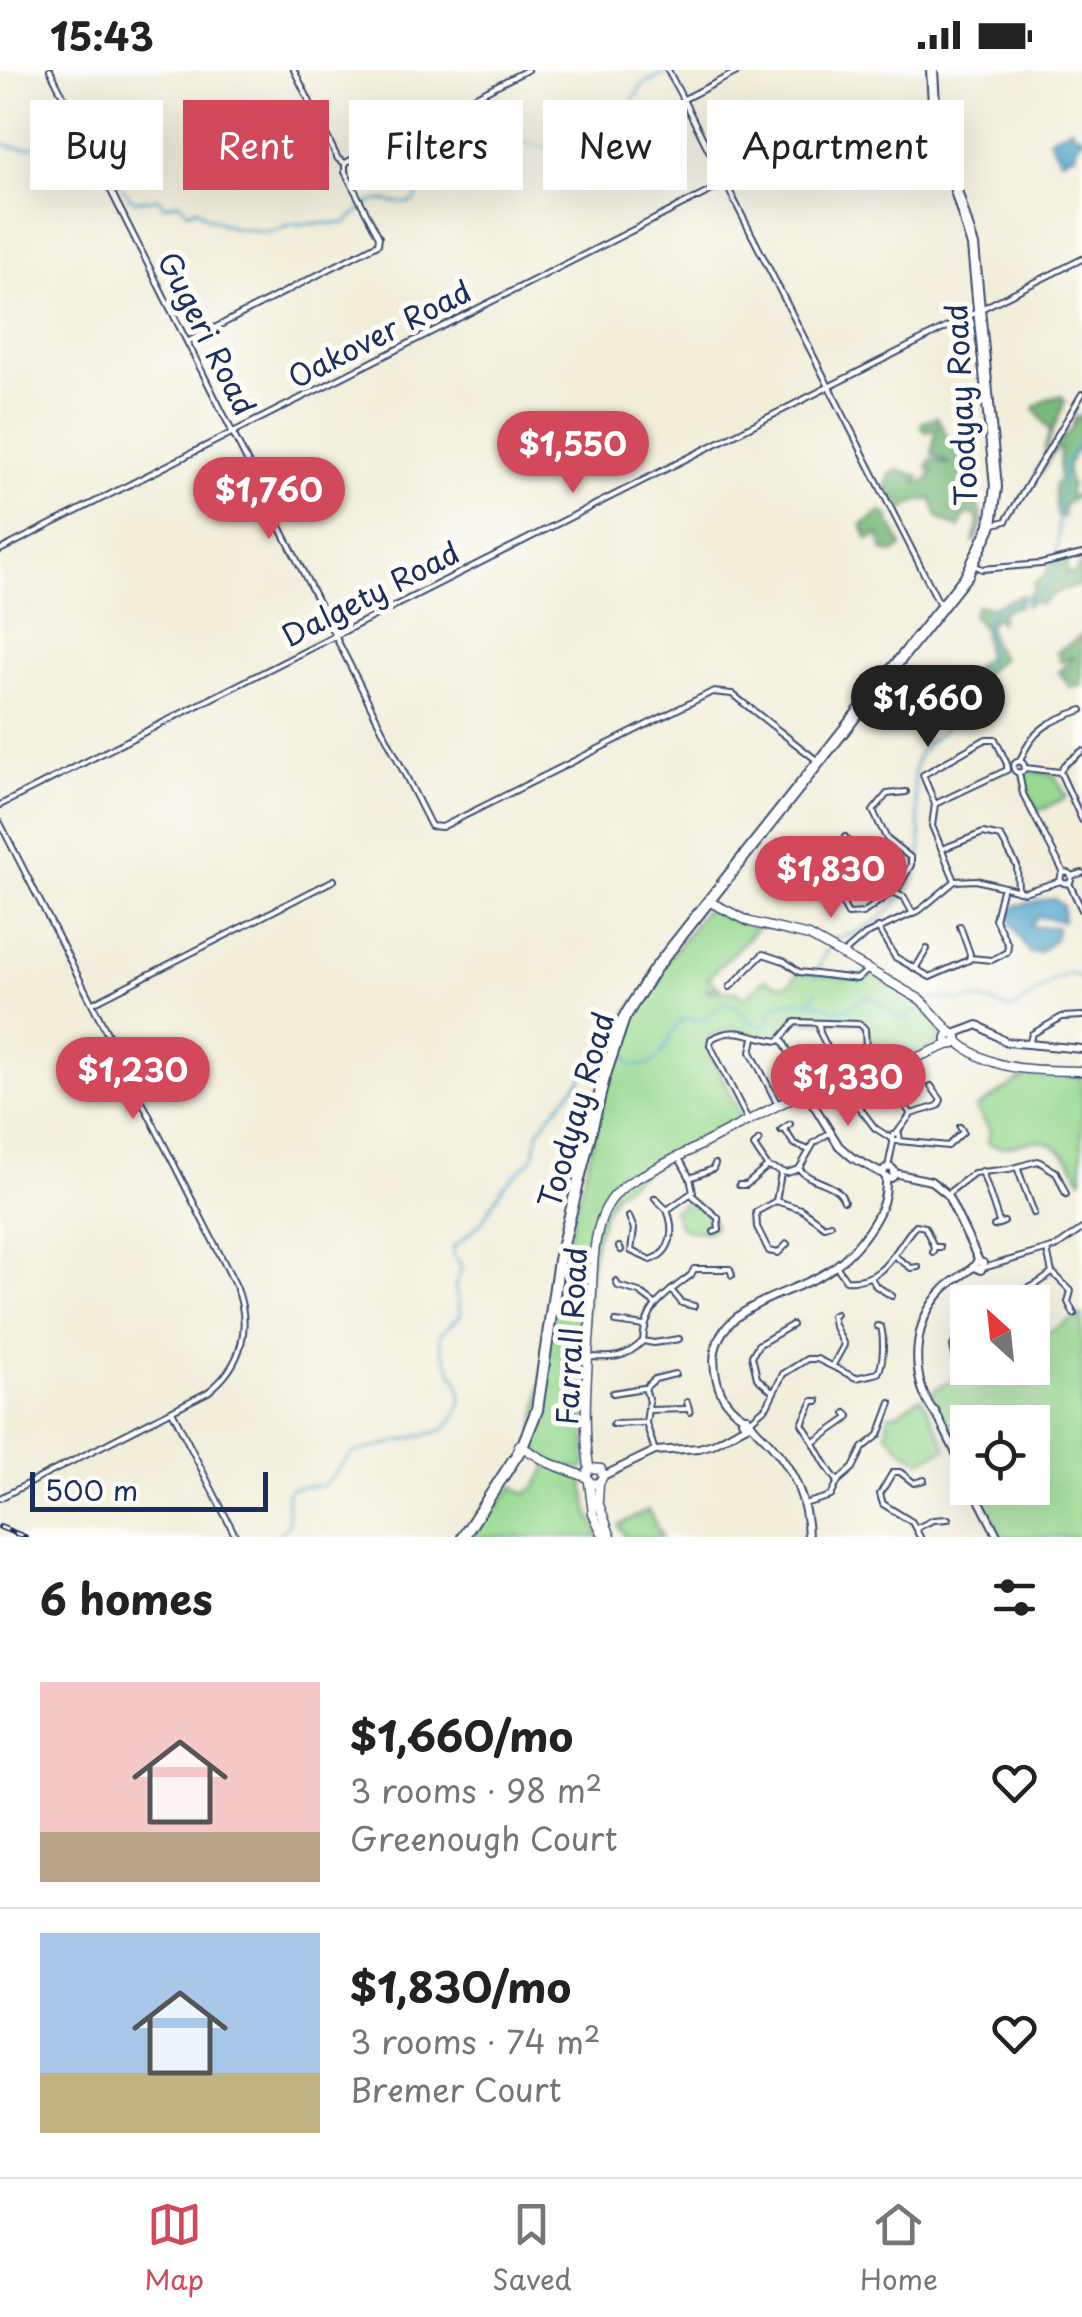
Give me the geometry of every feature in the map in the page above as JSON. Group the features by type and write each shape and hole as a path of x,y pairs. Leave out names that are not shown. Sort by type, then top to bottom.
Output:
{"main road":[{"name":"Toodyay Road","path":"460,1537 524,1451 540,1390 559,1260 611,1052 624,1018 654,970 715,903 734,870 974,565 991,525 996,487 974,246 932,109 932,70"},
{"path":"715,903 750,922 800,933 885,979 925,1004 952,1039 993,1064 1082,1071"},
{"name":"Farrall Road","path":"608,1537 593,1514 594,1474 588,1442 593,1267 606,1208 625,1185 821,1083 866,1066 913,1058 952,1039"},
{"name":"Toodyay Road","path":"524,1451 540,1390"},
{"path":"524,1451 569,1470 594,1474"}],"street":[{"name":"Gugeri Road","path":"50,70 434,829 712,692 732,694 819,762"},
{"path":"188,342 380,241 294,70"},
{"path":"343,162 528,70"},
{"path":"668,70 682,100 741,70"},
{"path":"687,110 707,150"},
{"name":"Oakover Road","path":"0,550 712,190"},
{"path":"727,190 941,606"},
{"name":"Dalgety Road","path":"0,805 1082,259"},
{"path":"991,525 1006,521 1082,394"},
{"path":"974,565 982,568 1041,564 1082,554"},
{"path":"1082,710 1037,727 1020,762 1013,766 1064,874 1082,873"},
{"path":"935,804 1006,770 1008,764 995,739 986,739 925,772 923,778 935,804 932,826 955,882"},
{"path":"1060,772 1064,764 1082,752"},
{"path":"1020,762 1025,768 1060,772"},
{"path":"1019,773 1025,768"},
{"path":"1060,772 1082,820"},
{"path":"900,895 911,858 887,839 873,810 887,794 906,792"},
{"path":"0,823 236,1286 244,1310 244,1332 235,1363 208,1392 0,1498"},
{"path":"942,849 986,833 1001,837 1017,866 1018,892"},
{"path":"845,838 866,876 884,896"},
{"path":"816,852 850,915 863,913 884,896 900,895"},
{"path":"844,956 854,942 913,914 955,882 976,880 1018,892 1035,891 1061,880 1064,874"},
{"path":"1068,883 1072,876"},
{"path":"92,1004 334,880"},
{"path":"1061,880 1068,883 1082,910"},
{"path":"813,893 830,882"},
{"path":"878,928 892,955 928,976 960,966 970,958 992,960 1008,952 995,918 1003,889"},
{"path":"900,895 913,914"},
{"path":"960,926 970,958"},
{"path":"914,970 927,949"},
{"path":"730,987 761,954 784,961 796,971 856,979 868,970"},
{"path":"1029,1046 1030,1035 1060,1018 1082,1016"},
{"path":"782,1039 794,1022 863,1026 866,1066"},
{"path":"819,1022 841,1074"},
{"path":"952,1039 978,1025 1006,1042 1082,1049"},
{"path":"748,1120 710,1043 731,1029 754,1038 782,1039"},
{"path":"754,1038 750,1052 778,1105"},
{"path":"782,1039 828,1133 846,1153 875,1169 931,1182 947,1194 978,1265"},
{"path":"808,1537 804,1504 786,1464 724,1398 716,1375 721,1336 743,1312 818,1277 862,1242 882,1207 897,1138 911,1114 938,1106 941,1100 935,1087"},
{"path":"894,1089 911,1114"},
{"path":"852,1096 860,1112 897,1138 948,1146 964,1130"},
{"path":"790,1124 783,1130 794,1144 809,1150"},
{"path":"799,1169 809,1150 828,1133"},
{"path":"759,1140 752,1146 768,1167 780,1172 799,1169"},
{"path":"678,1156 690,1178 692,1195 718,1218 718,1231"},
{"path":"947,1194 969,1176 1017,1168 1032,1161 1042,1162 1056,1172 1066,1194"},
{"path":"690,1178 714,1169 716,1164"},
{"path":"744,1187 768,1167"},
{"path":"1017,1168 1034,1214"},
{"path":"799,1169 845,1197"},
{"path":"982,1171 999,1223"},
{"path":"776,1201 780,1172"},
{"path":"667,1210 692,1195"},
{"path":"630,1248 651,1260 661,1255 673,1230 667,1210 654,1196"},
{"path":"788,1244 771,1253 756,1223 756,1212 776,1201 801,1209 826,1226"},
{"path":"628,1220 634,1232 630,1248"},
{"path":"834,1266 846,1280 870,1278 896,1257 899,1246 916,1225 924,1227 936,1249"},
{"path":"950,1442 924,1391 917,1360 922,1324 944,1289 978,1265 1047,1250 1081,1231"},
{"path":"620,1250 630,1248"},
{"path":"1047,1250 1052,1273 1071,1291 1068,1302 1075,1315"},
{"path":"896,1257 913,1270"},
{"path":"643,1341 644,1326 654,1303 699,1267 732,1270"},
{"path":"1036,1285 1052,1273"},
{"path":"870,1278 894,1296"},
{"path":"616,1286 639,1292 654,1303"},
{"path":"671,1290 682,1303 696,1306"},
{"path":"832,1314 844,1344 832,1367"},
{"path":"615,1322 644,1326"},
{"path":"773,1392 757,1378 752,1356 758,1344 794,1325"},
{"path":"594,1474 654,1451 713,1444 764,1410 783,1374 807,1359 817,1359 856,1378 878,1372 882,1364 881,1325"},
{"path":"588,1357 619,1358 643,1341 680,1339"},
{"path":"612,1393 645,1388 655,1379 676,1374"},
{"path":"645,1388 646,1422 654,1451"},
{"path":"814,1400 802,1424 838,1482"},
{"path":"804,1504 826,1500 853,1468 863,1448 879,1435 885,1414 892,1407"},
{"path":"648,1410 688,1408"},
{"path":"172,1411 236,1537"},
{"path":"816,1441 849,1415"},
{"path":"612,1424 646,1422"},
{"path":"920,1537 909,1520 883,1504 880,1494 894,1472 914,1483 925,1479"},
{"path":"982,1505 998,1537"},
{"path":"917,1528 944,1517"}],"green space":[{"path":"1061,396 1065,401 1044,452 1050,431 1034,408"},
{"path":"1082,414 1082,448 1075,451 1067,472 1071,485 1068,495 1077,496 1064,505 1063,518 1057,517 1054,486 1059,480 1060,448 1040,474 1036,472 1050,449 1071,429 1075,416 1079,418"},
{"path":"937,417 968,476 961,496 950,508 955,513 975,502 982,518 973,543 979,521 972,513 964,516 960,528 939,519 932,499 916,502 899,512 886,485 890,474 899,470 920,476 916,483 927,481 933,471 927,468 931,459 952,465 932,454 936,428 927,432 921,427 923,422"},
{"path":"881,512 887,515 902,547 894,553 883,551 879,535 868,539 862,525"},
{"path":"1082,560 1080,585 1052,595 1040,605 1034,601 1026,606 1026,596 1033,592 1034,583 1045,576 1050,563 1068,561 1066,572 1074,574"},
{"path":"1022,595 1019,606 1002,611 1000,623 994,616 988,626 992,643 1002,658 981,676 968,673 986,657 983,628 972,615 977,605 990,607"},
{"path":"1082,635 1082,686 1070,688 1059,672 1075,656 1061,662 1057,652"},
{"path":"1030,771 1054,775 1067,797 1038,811 1026,788 1024,774"},
{"path":"713,909 758,927 708,978 720,988 707,991 736,991 745,998 765,979 778,985 789,984 799,972 857,979 868,971 932,1012 942,1025 942,1037 932,1047 909,1056 872,1063 868,1058 867,1029 860,1022 795,1020 780,1038 754,1036 734,1027 711,1036 709,1048 742,1119 636,1177 622,1187 607,1207 596,1237 586,1317 586,1464 584,1468 563,1466 533,1446 552,1303 624,1018 705,910"},
{"path":"1026,1076 1082,1077 1082,1180 1054,1145 1037,1141 1003,1147 988,1143 990,1131 976,1108"},
{"path":"688,1201 712,1219 715,1226 708,1232 679,1226 673,1210"},
{"path":"1082,1315 1082,1537 1002,1537 986,1505 1050,1505 1050,1405 950,1405 950,1433 930,1392 950,1382 1050,1385 1050,1331"},
{"path":"921,1397 947,1448 921,1461 904,1451 886,1432 889,1414"},
{"path":"549,1463 583,1479 589,1513 601,1537 463,1537 486,1504 499,1504 513,1486 525,1494 536,1487"},
{"path":"648,1510 662,1537 625,1537 619,1525"}],"water":[{"path":"1071,127 1074,134 1082,134 1082,140 1077,143 1075,154 1061,160 1049,139"},
{"path":"1054,898 1063,906 1063,921 1038,917 1031,923 1033,927 1057,927 1054,940 1039,953 1029,953 1010,921 1009,912 1018,905"}],"waterway":[{"path":"0,142 29,147 74,132 80,135 89,155 98,154 109,165 113,181 132,199 159,199 164,206 179,202 188,212 197,208 207,217 234,228 274,231 291,224 346,223 372,202 413,202 421,190 430,188 445,165 488,167 515,146 528,143 564,152 617,126 643,84 673,70"},
{"path":"817,977 834,941 878,920 910,886 921,852 914,788 917,759 946,725 964,683 990,656 985,622 991,611 1040,595 1057,571 1065,463 1082,436"},
{"path":"619,1045 632,1065 652,1063 684,1017 701,1019 724,1004 734,1005 751,1022 763,1026 777,1004 812,1002 836,1010 848,1008 866,996 904,1020 931,999 941,998 980,999 1012,1010 1069,973 1082,978"},
{"path":"809,1002 817,991"},
{"path":"276,1537 289,1524 290,1488 323,1485 353,1453 444,1430 456,1415 460,1390 445,1358 440,1334 461,1315 455,1288 462,1266 453,1255 453,1248 481,1223 503,1187 533,1158 539,1131 547,1119 588,1071 602,1046 612,1042"}],"railway":[{"path":"0,1527 25,1537"}]}
